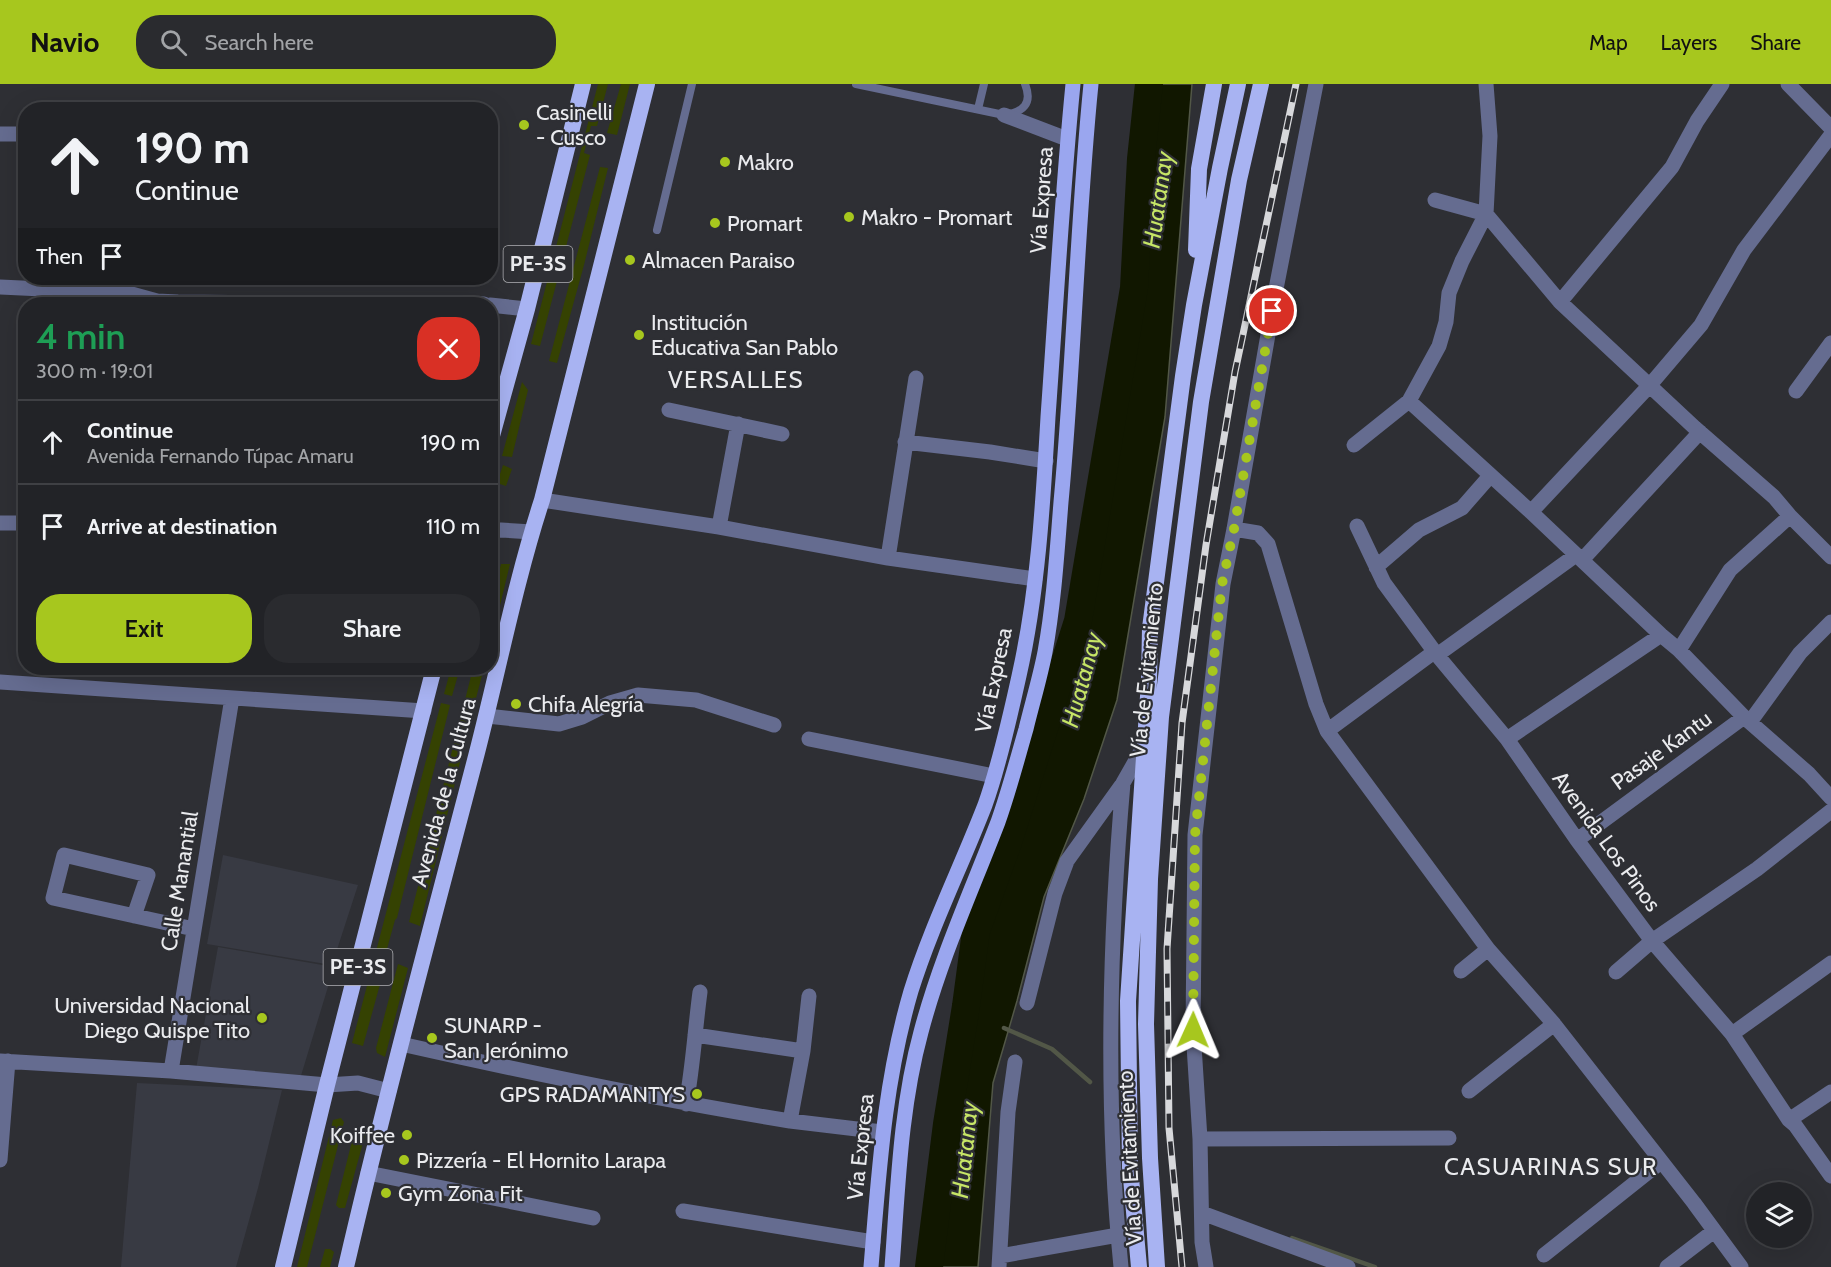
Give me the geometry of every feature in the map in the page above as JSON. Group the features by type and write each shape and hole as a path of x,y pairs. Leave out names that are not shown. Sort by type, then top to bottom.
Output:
{"highway":[{"name":"PE-3S","path":"498,414 527,309 583,84"},
{"name":"Avenida de la Cultura","path":"498,671 647,84"},
{"path":"1194,305 1199,169 1214,84"},
{"name":"Vía de Evitamiento","path":"1139,1267 1130,1167 1128,1001 1149,681 1150,628 1194,305 1238,84"},
{"name":"Vía de Evitamiento","path":"1157,1267 1150,1158 1146,1024 1150,879 1161,717 1201,402 1239,180 1261,84"},
{"name":"Avenida de la Cultura","path":"284,1267 327,1085 432,675"},
{"name":"Avenida de la Cultura","path":"346,1267 368,1173 497,675"}],"main road":[{"name":"Vía Expresa","path":"871,1267 882,1132 892,1068 912,989 986,802 1020,674 1035,579 1046,461 1067,139 1073,84"},
{"name":"Vía Expresa","path":"892,1267 908,1089 920,1033 944,961 1011,782 1044,655 1052,604 1066,451 1073,315 1091,84"}],"street":[{"path":"1206,1267 1202,1242 1200,1138 1193,1030 1195,835 1222,584 1316,84"},
{"path":"1354,445 1409,401 1439,346 1446,322 1449,293 1486,214 1490,136 1486,84"},
{"path":"1560,302 1672,167 1697,121 1722,84"},
{"path":"1788,84 1831,128"},
{"path":"1004,115 1067,139"},
{"path":"0,134 18,134"},
{"path":"1531,512 1650,385 1701,325 1744,250 1831,135"},
{"path":"1435,200 1486,214 1560,302 1774,497 1831,557"},
{"path":"0,287 128,294 140,297"},
{"path":"498,306 527,309"},
{"path":"1796,391 1831,343"},
{"path":"888,558 916,378"},
{"path":"1409,401 1679,650 1747,720 1809,774 1831,798"},
{"path":"669,410 783,434"},
{"path":"719,527 738,424"},
{"path":"1328,731 1435,654 1579,557 1700,432"},
{"path":"905,442 1046,461"},
{"path":"1376,567 1419,530 1462,508 1490,476"},
{"path":"542,500 719,527 888,558 1035,579"},
{"path":"1679,650 1730,570 1790,516"},
{"path":"0,523 18,523"},
{"name":"Avenida Los Pinos","path":"1357,526 1384,583 1435,654 1507,739 1577,840 1652,941 1732,1034 1789,1120 1831,1176"},
{"path":"1234,529 1258,532 1268,544 1316,704 1328,731 1488,949 1554,1024 1741,1267"},
{"path":"498,530 532,532"},
{"name":"Pasaje Kantu","path":"1577,840 1747,720 1800,653 1831,622"},
{"path":"1507,739 1661,635"},
{"path":"0,682 424,711"},
{"path":"487,716 559,724 582,717 610,703 638,695 696,700 774,725"},
{"name":"Calle Manantial","path":"171,1071 232,698"},
{"path":"809,739 994,776"},
{"path":"1027,1003 1055,893 1067,861 1123,783 1144,746"},
{"path":"1121,1267 1111,1107 1112,943 1123,783"},
{"path":"1616,972 1652,941 1757,869 1831,811"},
{"path":"134,916 148,875 64,855 53,898 134,916 194,929"},
{"path":"1112,943 1132,945"},
{"path":"1461,971 1488,949"},
{"path":"1732,1034 1831,963"},
{"path":"686,1104 693,1068 694,1035 700,992"},
{"path":"790,1121 803,1051 809,996"},
{"path":"1468,1091 1554,1024"},
{"path":"694,1035 803,1051"},
{"path":"401,1044 539,1075 686,1104 790,1121 882,1132"},
{"path":"0,1160 4,1061 171,1071 327,1085 358,1083 389,1091"},
{"path":"1015,1062 1008,1112 1000,1261 1118,1235"},
{"path":"1789,1120 1831,1092"},
{"path":"1200,1138 1449,1138"},
{"path":"1544,1255 1660,1162"},
{"path":"368,1173 593,1218"},
{"path":"683,1211 873,1242"},
{"path":"1202,1213 1348,1267"},
{"path":"1667,1267 1714,1231"},
{"path":"1202,1242 1215,1267"}],"lane":[{"path":"657,230 692,84"},
{"path":"856,84 1004,115 1022,109 1028,101 1028,93 1024,84"},
{"path":"978,109 984,84"}],"shaded area":[{"path":"223,855 358,885 332,965 207,944"},
{"name":"Universidad Nacional Diego Quispe Tito","path":"218,947 334,967 300,1079 196,1069"},
{"path":"137,1083 282,1090 236,1267 121,1267"}],"green space":[{"path":"598,84 608,84 597,126 591,126 584,153 590,155 540,346 531,344"},
{"path":"621,84 630,84 617,135 607,133"},
{"path":"600,167 608,168 557,363 549,361"},
{"path":"522,382 528,390 512,457 502,456"},
{"path":"503,465 512,469 506,486 498,483"},
{"path":"501,564 510,564 498,614 498,576"},
{"path":"449,675 458,675 452,696 444,694"},
{"path":"471,675 482,675 475,702 465,700"},
{"path":"441,703 450,705 363,1046 352,1043"},
{"path":"463,707 473,709 420,926 409,922"},
{"path":"398,964 408,968 385,1057 377,1053 376,1048"},
{"path":"341,1118 344,1122 307,1267 297,1267 333,1120"},
{"path":"361,1128 366,1132 345,1208 339,1208 336,1205 355,1129"},
{"path":"325,1249 334,1252 330,1267 320,1267"}],"water":[{"name":"Huatanay","path":"1149,84 1192,84 1165,417 1117,700 1084,799 1044,897 993,1083 978,1267 929,1267 947,1124 976,931 1008,842 1078,621 1134,288 1141,159"}],"waterway":[{"name":"Huatanay","path":"929,1267 947,1124 976,931 1008,842 1078,621 1134,288 1141,159 1149,84"},
{"path":"1004,1028 1052,1049 1090,1082"},
{"path":"1292,1238 1375,1267"}],"railway":[{"path":"1182,1267 1169,1128 1167,949 1182,723 1206,545 1235,372 1296,84"}],"place":[{"name":"Casinelli - Cusco","path":"524,125"},
{"name":"Makro","path":"725,162"},
{"name":"Makro - Promart","path":"849,217"},
{"name":"Promart","path":"715,223"},
{"name":"Almacen Paraiso","path":"630,260"},
{"name":"Institución Educativa San Pablo","path":"639,335"},
{"name":"Chifa Alegría","path":"516,704"},
{"name":"Universidad Nacional Diego Quispe Tito","path":"262,1018"},
{"name":"SUNARP - San Jerónimo","path":"432,1038"},
{"name":"GPS RADAMANTYS","path":"697,1094"},
{"name":"Koiffee","path":"407,1135"},
{"name":"Pizzería - El Hornito Larapa","path":"404,1160"},
{"name":"Gym Zona Fit","path":"386,1193"}],"district":[{"name":"VERSALLES","path":"736,380"},
{"name":"CASUARINAS SUR","path":"1551,1167"}],"route":[{"path":"1193,1030 1195,835 1222,584 1234,529 1272,311"}]}
